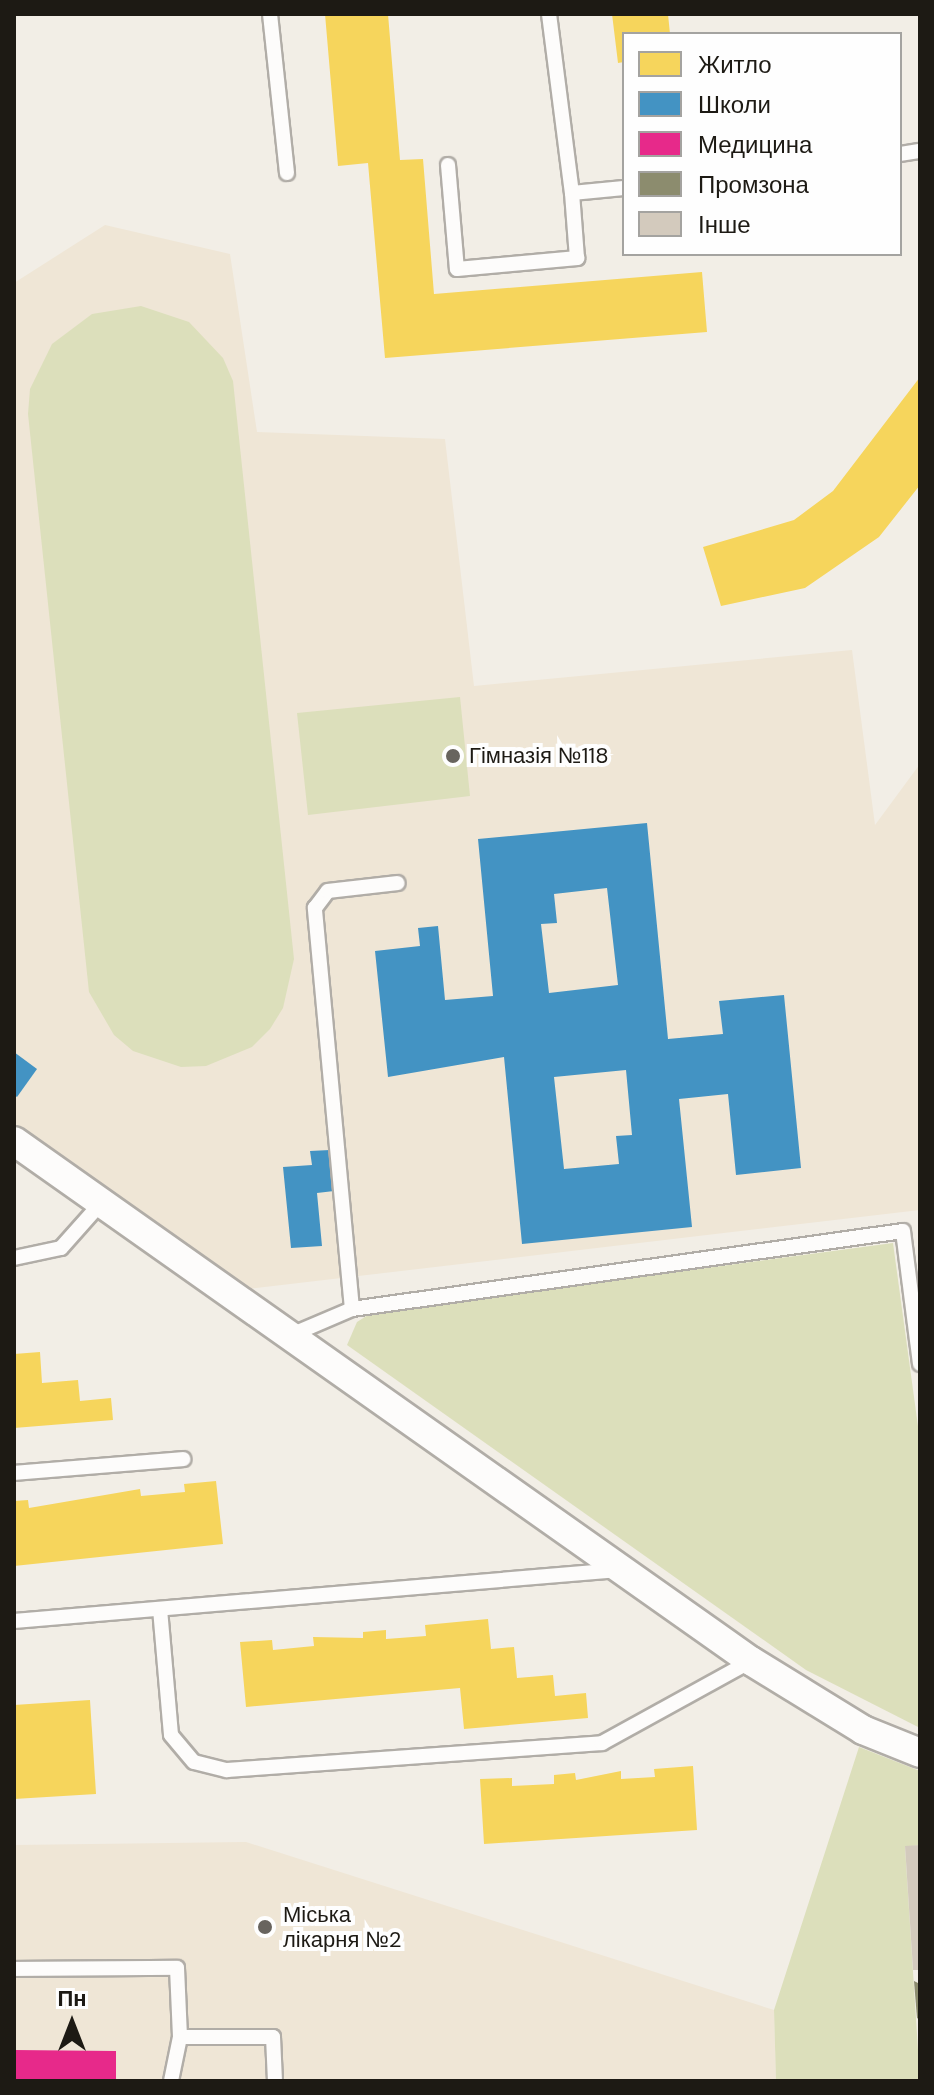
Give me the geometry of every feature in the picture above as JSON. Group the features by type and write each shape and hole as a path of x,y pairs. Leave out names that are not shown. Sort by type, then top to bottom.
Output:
{"street":[{"path":"14,1141 751,1661 863,1730 920,1753"}],"lane":[{"path":"270,14 287,173"},
{"path":"448,165 457,269 577,258 572,193 549,14"},
{"path":"572,193 622,188"},
{"path":"352,1309 315,908 328,891 398,883"},
{"path":"14,1258 61,1248 102,1202"},
{"path":"291,1335 352,1309 903,1231 914,1271 920,1364"},
{"path":"14,1473 183,1459"},
{"path":"14,1621 622,1570"},
{"path":"160,1609 171,1735 194,1762 227,1770 602,1743 751,1661"},
{"path":"14,1969 177,1968 180,2037 171,2081"},
{"path":"180,2037 273,2037 275,2081"}],"shaded area":[{"name":"Гімназія №118","path":"105,225 230,254 257,432 445,439 474,686 852,650 875,825 920,764 920,1210 248,1289 14,1127 14,283"},
{"name":"Міська лікарня №2","path":"246,1842 774,2010 776,2081 14,2081 14,1845"}],"green space":[{"path":"141,306 189,322 223,358 233,381 294,959 283,1008 270,1029 252,1047 206,1066 181,1067 133,1051 114,1035 89,992 28,414 30,389 52,344 92,314"},
{"path":"460,697 470,796 308,815 297,713"},
{"path":"893,1243 920,1441 920,1728 806,1670 347,1345 357,1322 371,1313"},
{"path":"859,1747 920,1771 920,1845 905,1847 920,2081 776,2081 774,2010"}],"building: Житло":[{"path":"325,14 388,14 400,160 423,159 434,294 702,272 707,332 385,358 368,163 338,166"},
{"path":"612,14 668,14 670,32 622,32 622,62 618,63"},
{"path":"920,377 920,485 879,537 805,588 721,606 703,547 794,520 833,491"},
{"path":"40,1352 42,1383 78,1380 80,1401 111,1398 113,1420 14,1428 14,1354"},
{"path":"216,1481 223,1544 14,1566 14,1501 28,1500 29,1508 140,1489 141,1496 185,1492 184,1484"},
{"path":"488,1619 491,1649 514,1647 517,1678 553,1675 555,1696 586,1693 588,1718 464,1729 460,1688 246,1707 240,1642 272,1640 273,1650 314,1646 313,1637 363,1638 363,1632 386,1630 386,1639 426,1636 425,1625"},
{"path":"90,1700 96,1794 14,1799 14,1705"},
{"path":"693,1766 697,1830 484,1844 480,1779 512,1778 512,1786 554,1784 554,1775 575,1773 576,1780 621,1771 621,1779 655,1777 654,1769"}],"building: Школи":[{"path":"647,823 668,1039 723,1034 719,1001 784,995 801,1168 736,1175 728,1094 679,1099 692,1227 522,1244 504,1057 388,1077 375,951 420,946 418,928 438,926 445,1000 493,996 478,839","holes":["607,888 618,985 549,993 541,924 557,923 554,894","626,1070 632,1135 616,1136 619,1164 564,1169 554,1077"]},
{"path":"14,1052 37,1069 17,1097 14,1095"},
{"path":"330,1150 334,1191 317,1193 322,1246 291,1248 283,1167 312,1165 310,1151"}],"building: Медицина":[{"path":"14,2050 116,2051 116,2081 14,2081"}],"building: Промзона":[{"path":"914,1981 920,1984 920,2020 917,2018"}],"building: Інше":[{"path":"920,1845 920,1970 913,1970 905,1846"}],"place":[{"name":"Гімназія №118","path":"453,756"},
{"name":"Міська лікарня №2","path":"265,1927"}]}
